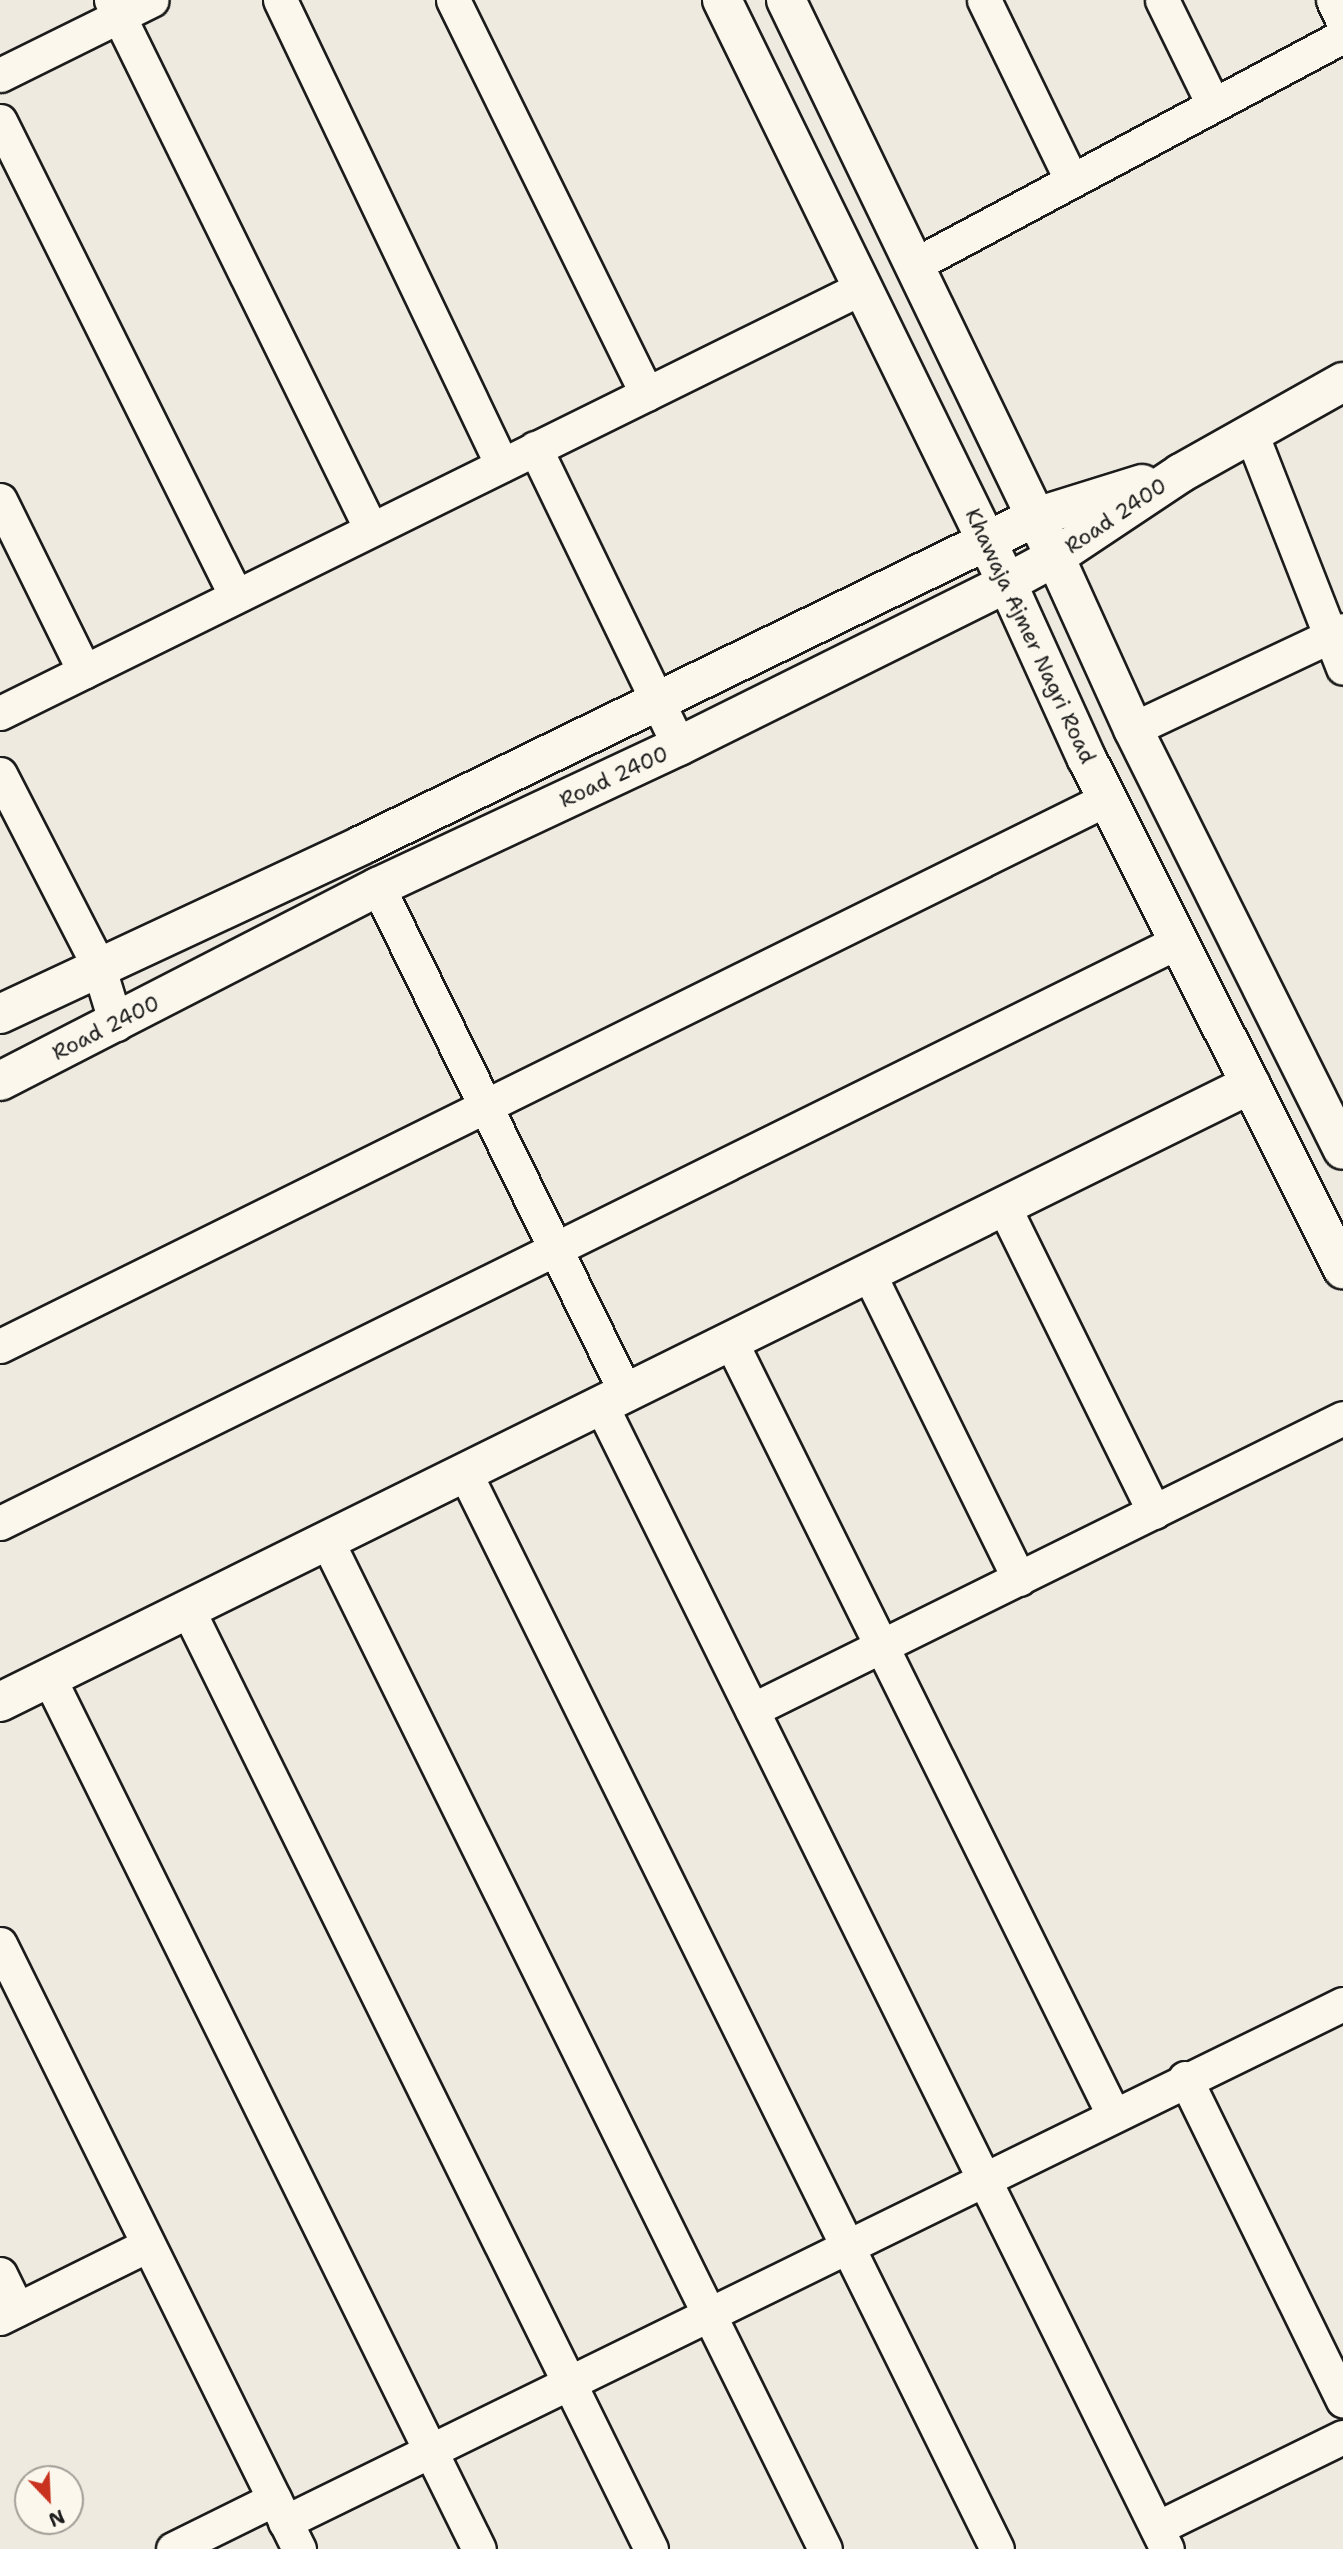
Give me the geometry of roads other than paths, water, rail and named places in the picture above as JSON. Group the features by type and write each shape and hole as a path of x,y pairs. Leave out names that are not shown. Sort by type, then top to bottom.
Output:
{"main road":[{"name":"Khawaja Ajmer Nagri Road","path":"722,0 1007,583 1107,799 1343,1269"},
{"path":"786,0 916,264 1133,729 1343,1150"},
{"path":"1181,472 1343,382"},
{"name":"Road 2400","path":"0,1014 98,965 658,702 1036,517 1181,472"},
{"name":"Road 2400","path":"0,1081 116,1024 378,887 679,746 1007,583 1055,557 1181,472"},
{"path":"0,1702 1251,1084"}],"street":[{"path":"0,75 115,8 152,0"},
{"path":"280,0 502,465"},
{"path":"453,0 647,394"},
{"path":"984,0 1071,178"},
{"path":"1162,0 1213,104"},
{"path":"1333,0 1343,21"},
{"path":"115,8 371,529"},
{"path":"916,264 1071,178 1343,36"},
{"path":"0,121 236,596"},
{"path":"0,713 863,287"},
{"path":"1251,433 1335,634 1343,668"},
{"path":"535,448 679,746"},
{"path":"0,500 84,671"},
{"path":"1133,729 1335,634"},
{"path":"0,774 98,965 116,1024"},
{"path":"0,1346 1107,799"},
{"path":"378,887 555,1249 614,1399 752,1710 1162,2539 1343,2437"},
{"path":"0,1523 1177,942"},
{"path":"1004,1207 1154,1512"},
{"path":"869,1274 1019,1578"},
{"path":"731,1342 1113,2114"},
{"path":"752,1710 1343,1418"},
{"path":"465,1473 997,2549"},
{"path":"327,1541 825,2549"},
{"path":"188,1610 652,2549"},
{"path":"49,1678 479,2549"},
{"path":"0,1944 286,2524"},
{"path":"173,2549 286,2524 1185,2078 1343,2004"},
{"path":"1185,2078 1343,2400"},
{"path":"0,2274 9,2314 148,2245"}]}
